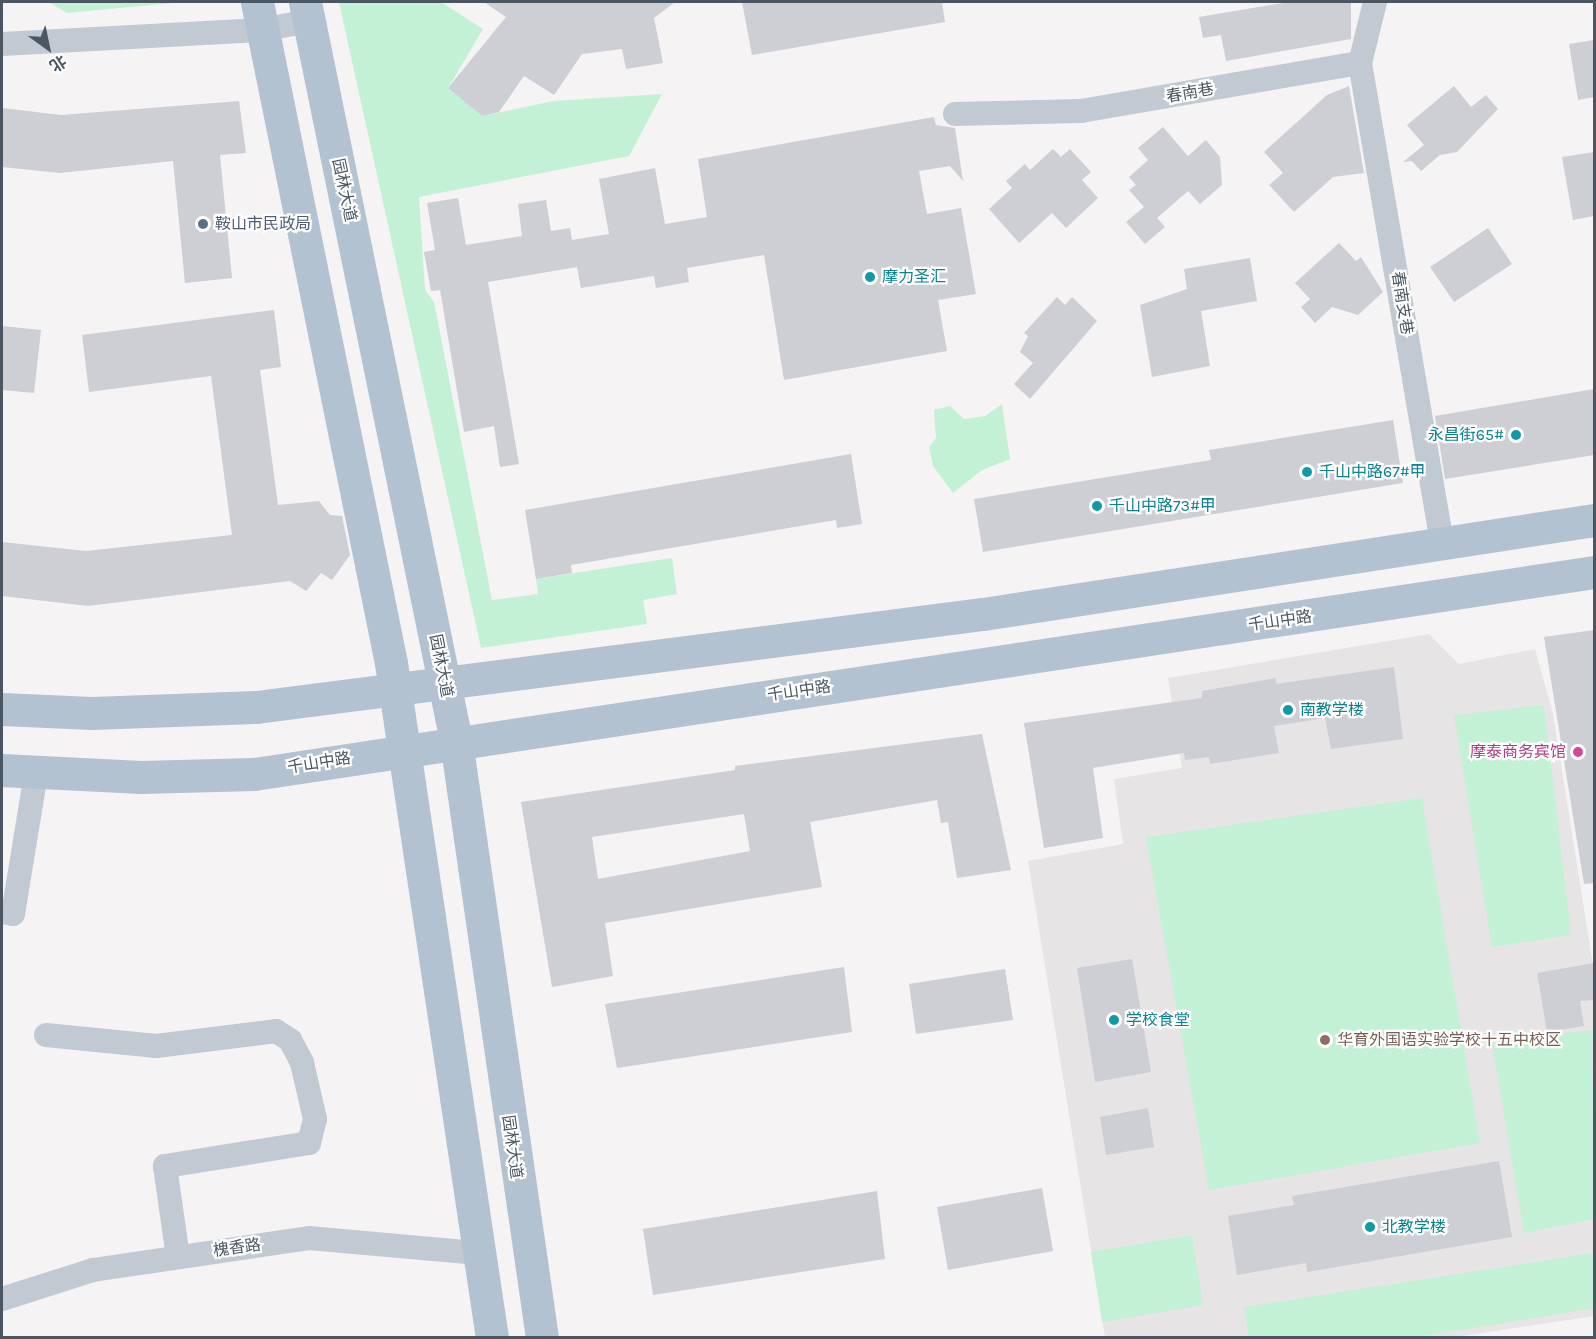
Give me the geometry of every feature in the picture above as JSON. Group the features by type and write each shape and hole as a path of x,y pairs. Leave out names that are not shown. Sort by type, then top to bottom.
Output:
{"main road":[{"name":"园林大道","path":"307,11 456,741 542,1338"},
{"path":"259,16 394,688 492,1338"},
{"path":"2,709 92,714 256,707 394,688 445,685 971,616 1594,520"},
{"name":"千山中路","path":"2,770 36,773 254,774 456,741 1594,572"}],"street":[{"path":"1360,63 1375,2"},
{"path":"2,44 307,11"},
{"name":"春南巷","path":"955,114 1081,111 1360,63"},
{"name":"春南支巷","path":"1360,63 1442,544"},
{"path":"2,912 13,914 36,773"},
{"path":"46,1035 156,1046 276,1031 290,1040 302,1063 315,1119 309,1143 165,1166 178,1257"},
{"name":"槐香路","path":"2,1299 93,1270 309,1238 478,1253"}],"shaded area":[{"name":"华育外国语实验学校十五中校区","path":"1429,634 1459,664 1535,649 1553,714 1594,972 1594,1316 1456,1337 1105,1337 1028,861 1123,844 1114,779 1182,768 1168,678"}],"green space":[{"path":"49,2 184,2 67,13"},
{"path":"339,2 441,2 483,29 448,88 482,116 554,101 662,94 629,156 419,197 425,290 434,302 492,600 538,594 536,579 672,558 677,594 643,600 647,624 481,648"},
{"path":"1002,404 1010,459 982,470 953,493 933,466 929,447 936,438 934,410 950,406 964,419 985,416"},
{"path":"1544,705 1571,935 1492,947 1454,715"},
{"path":"1422,798 1480,1143 1209,1190 1146,837"},
{"path":"1592,1030 1594,1219 1524,1233 1492,1042"},
{"path":"1192,1235 1203,1305 1102,1322 1091,1252"},
{"path":"1594,1253 1594,1308 1417,1337 1249,1337 1244,1307"}],"building":[{"path":"484,2 675,2 654,18 663,63 626,69 622,49 582,54 554,95 524,76 499,112 482,116 448,88 506,17"},
{"path":"742,2 942,2 945,22 752,55"},
{"path":"1289,2 1351,2 1351,39 1226,61 1221,35 1203,38 1199,17"},
{"path":"1594,40 1594,97 1578,100 1569,44"},
{"path":"1349,86 1364,173 1333,177 1294,212 1269,185 1283,173 1264,152 1327,95"},
{"path":"1454,86 1471,107 1486,95 1498,109 1457,152 1440,155 1421,171 1412,161 1403,162 1424,145 1407,125"},
{"path":"239,101 246,153 220,155 232,278 185,283 173,161 60,173 2,167 2,108 61,115"},
{"path":"934,117 936,125 955,128 963,181 950,166 919,171 927,214 961,208 976,294 938,300 947,351 784,380 764,255 687,268 689,282 656,288 654,276 581,288 577,267 488,282 519,464 500,467 494,426 464,432 440,290 431,291 424,252 435,250 427,203 458,198 466,245 522,236 518,204 546,200 551,231 570,228 572,240 609,234 599,179 655,168 665,224 707,217 698,159"},
{"path":"1163,127 1188,156 1206,140 1220,157 1222,185 1200,204 1188,191 1157,218 1165,227 1145,244 1126,222 1144,207 1129,190 1136,185 1129,177 1148,160 1138,148"},
{"path":"1053,149 1061,157 1070,149 1091,172 1082,180 1098,198 1066,228 1052,213 1019,243 989,209 1012,188 1006,181 1025,164 1030,170"},
{"path":"1594,152 1594,216 1573,220 1562,157"},
{"path":"1488,228 1512,264 1454,302 1430,267"},
{"path":"1339,243 1356,261 1361,257 1383,292 1358,315 1332,307 1315,323 1301,307 1310,299 1295,283"},
{"path":"1250,258 1257,301 1201,311 1210,366 1152,377 1140,305 1187,289 1184,269"},
{"path":"1057,297 1065,305 1072,297 1097,321 1030,399 1014,384 1033,363 1020,352 1028,336 1024,333"},
{"path":"274,310 281,367 260,370 278,505 319,501 330,515 342,516 350,555 332,580 321,573 306,591 290,581 88,606 2,596 2,542 86,551 232,535 211,376 89,392 82,335"},
{"path":"2,326 41,330 34,393 2,390"},
{"name":"永昌街65#","path":"1594,389 1594,455 1445,479 1435,416"},
{"path":"1393,420 1403,483 983,552 974,499 1211,460 1209,450"},
{"path":"851,454 862,524 837,528 836,520 571,565 572,573 536,579 525,510"},
{"name":"摩泰商务宾馆","path":"1594,630 1594,883 1584,884 1544,637"},
{"path":"1394,667 1403,739 1331,749 1325,718 1274,726 1279,753 1210,764 1209,757 1185,760 1184,753 1093,768 1103,838 1044,848 1024,723 1202,698 1202,691 1276,678 1276,684"},
{"path":"982,734 1011,870 957,878 948,822 941,823 937,800 810,822 822,887 605,923 613,976 552,987 521,802 735,770 735,766","holes":["744,814 750,851 598,879 592,837"]},
{"name":"学校食堂","path":"1132,959 1151,1072 1095,1082 1077,968"},
{"path":"1594,963 1594,1000 1580,1001 1584,1026 1547,1032 1537,973"},
{"path":"844,967 852,1032 617,1068 605,1004"},
{"path":"1005,969 1013,1020 916,1034 909,984"},
{"path":"1148,1108 1154,1147 1106,1155 1100,1117"},
{"name":"北教学楼","path":"1499,1161 1512,1237 1307,1272 1306,1263 1237,1275 1228,1216 1294,1205 1292,1196"},
{"path":"1042,1188 1053,1251 948,1270 937,1207"},
{"path":"877,1191 885,1259 653,1295 643,1229"}],"place":[{"name":"鞍山市民政局","path":"203,224"},
{"name":"摩力圣汇","path":"870,277"},
{"name":"永昌街65#","path":"1516,435"},
{"name":"千山中路67#甲","path":"1307,472"},
{"name":"千山中路73#甲","path":"1097,506"},
{"name":"南教学楼","path":"1288,710"},
{"name":"摩泰商务宾馆","path":"1578,752"},
{"name":"学校食堂","path":"1114,1020"},
{"name":"华育外国语实验学校十五中校区","path":"1325,1040"},
{"name":"北教学楼","path":"1370,1227"}]}
